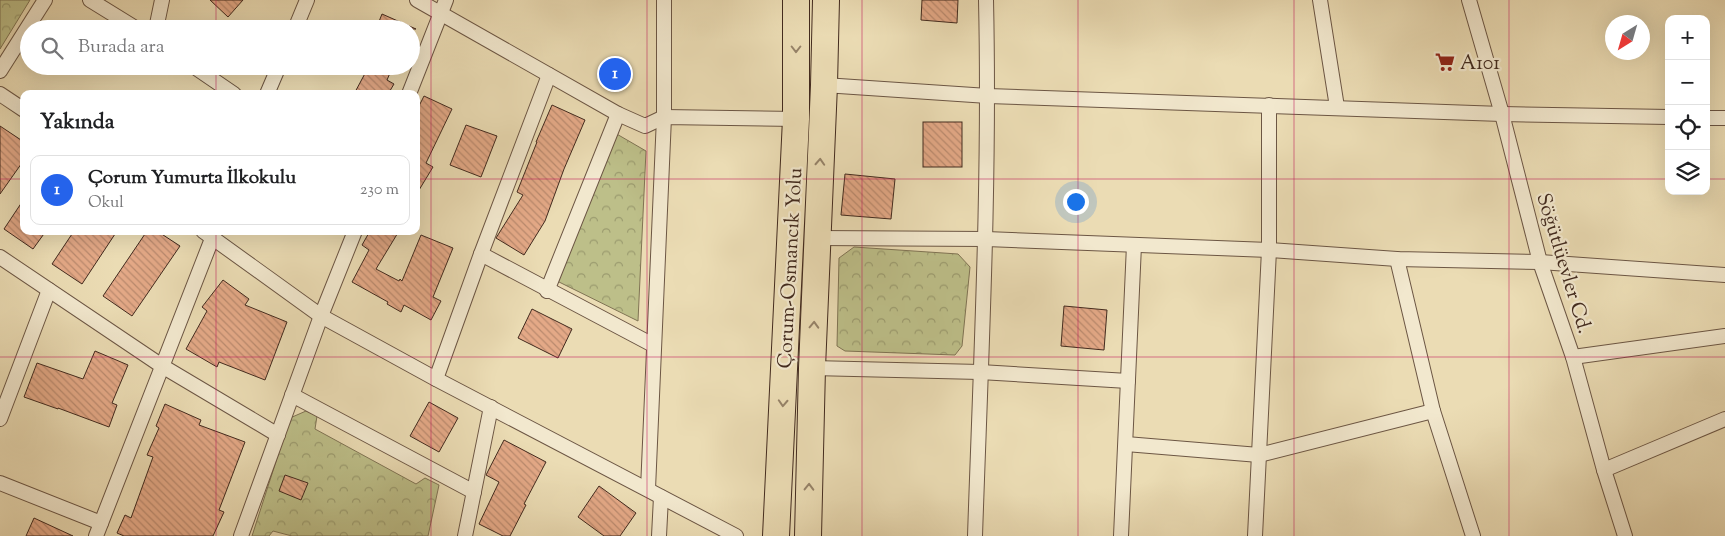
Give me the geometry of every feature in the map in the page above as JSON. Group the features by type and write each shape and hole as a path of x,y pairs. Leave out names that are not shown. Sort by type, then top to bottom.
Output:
{"highway":[{"name":"Çorum-Osmancık Yolu","path":"776,536 796,118 796,0"},
{"name":"Çorum-Osmancık Yolu","path":"808,536 812,368 826,0"}],"street":[{"path":"32,20 45,0"},
{"path":"90,0 122,20"},
{"path":"158,20 162,0"},
{"path":"299,20 307,0"},
{"path":"417,0 444,6 549,75 618,114 645,126 664,117 796,118"},
{"path":"648,489 664,117 664,0"},
{"path":"975,536 986,239 988,96 986,0"},
{"path":"1320,0 1337,107"},
{"name":"Söğütlüevler Cd.","path":"1469,0 1502,114 1540,262 1573,357 1604,470 1625,536"},
{"path":"420,66 444,6"},
{"path":"0,70 20,39"},
{"path":"206,75 228,90"},
{"path":"269,90 275,75"},
{"path":"411,90 417,75"},
{"path":"436,378 549,75"},
{"path":"824,84 988,96 1502,114 1665,117"},
{"path":"0,94 20,107"},
{"path":"1255,536 1269,250 1269,105"},
{"path":"547,291 618,114"},
{"path":"1710,118 1725,118"},
{"path":"0,482 99,529 162,366 209,235"},
{"path":"213,235 322,316 736,536"},
{"path":"241,536 292,395 353,235"},
{"path":"817,238 986,239 1269,250 1397,259 1540,262 1725,274"},
{"path":"1121,536 1134,245"},
{"path":"481,254 547,291 653,345"},
{"path":"0,257 162,366 278,435"},
{"path":"1397,259 1433,411 1472,536"},
{"path":"0,419 50,290"},
{"path":"1573,357 1725,336"},
{"path":"812,368 980,372 1128,381"},
{"path":"292,395 474,492"},
{"path":"465,536 491,407"},
{"path":"1126,444 1259,455 1433,411"},
{"path":"1604,470 1725,419"},
{"path":"659,536 661,497"}],"green space":[{"path":"0,0 30,0 0,49"},
{"path":"615,133 646,151 638,321 557,281"},
{"path":"854,247 958,254 970,267 962,346 955,355 845,351 837,346 839,258"},
{"path":"306,411 317,416 315,429 416,484 425,478 439,485 428,536 292,536 273,531 269,536 252,536 290,418"}],"building":[{"path":"210,0 243,0 228,17"},
{"path":"922,0 958,0 957,23 921,20"},
{"path":"382,14 396,20 380,20"},
{"path":"364,75 389,75 387,80 394,84 390,90 356,90"},
{"path":"424,96 452,109 426,163 433,167 420,188 420,104"},
{"path":"552,105 585,120 545,221 524,255 496,238 523,195 517,192"},
{"path":"923,122 962,122 962,167 923,167"},
{"path":"466,125 497,136 481,177 450,165"},
{"path":"0,126 20,139 20,166 0,194"},
{"path":"845,174 895,179 891,219 841,215"},
{"path":"20,205 20,235 43,235 33,249 4,229"},
{"path":"71,235 114,235 82,284 52,264"},
{"path":"144,235 163,235 180,246 132,316 103,296"},
{"path":"368,235 397,235 376,269 399,281 400,279 402,281 421,235 453,248 433,297 441,301 431,320 404,305 401,312 387,304 388,302 352,282 369,250 362,245"},
{"path":"223,280 249,299 245,305 287,322 265,380 219,362 217,367 186,349 207,311 202,307"},
{"path":"1064,306 1107,310 1104,350 1061,346"},
{"path":"532,309 572,329 558,358 518,338"},
{"path":"95,351 128,365 112,403 117,405 109,427 24,397 37,363 83,379"},
{"path":"429,402 458,418 439,452 410,436"},
{"path":"165,404 201,420 199,425 245,442 219,510 224,512 213,536 124,536 117,533 125,515 131,518 153,457 147,455 159,428 156,426"},
{"path":"504,440 546,462 510,536 503,536 479,524 499,482 486,475"},
{"path":"285,475 308,483 301,500 279,491"},
{"path":"599,486 636,513 620,536 604,536 578,517"},
{"path":"34,518 73,536 26,536"}],"place":[{"name":"A101","path":"1445,62"},
{"name":"Çorum Yumurta İlkokulu","path":"615,74"}]}
